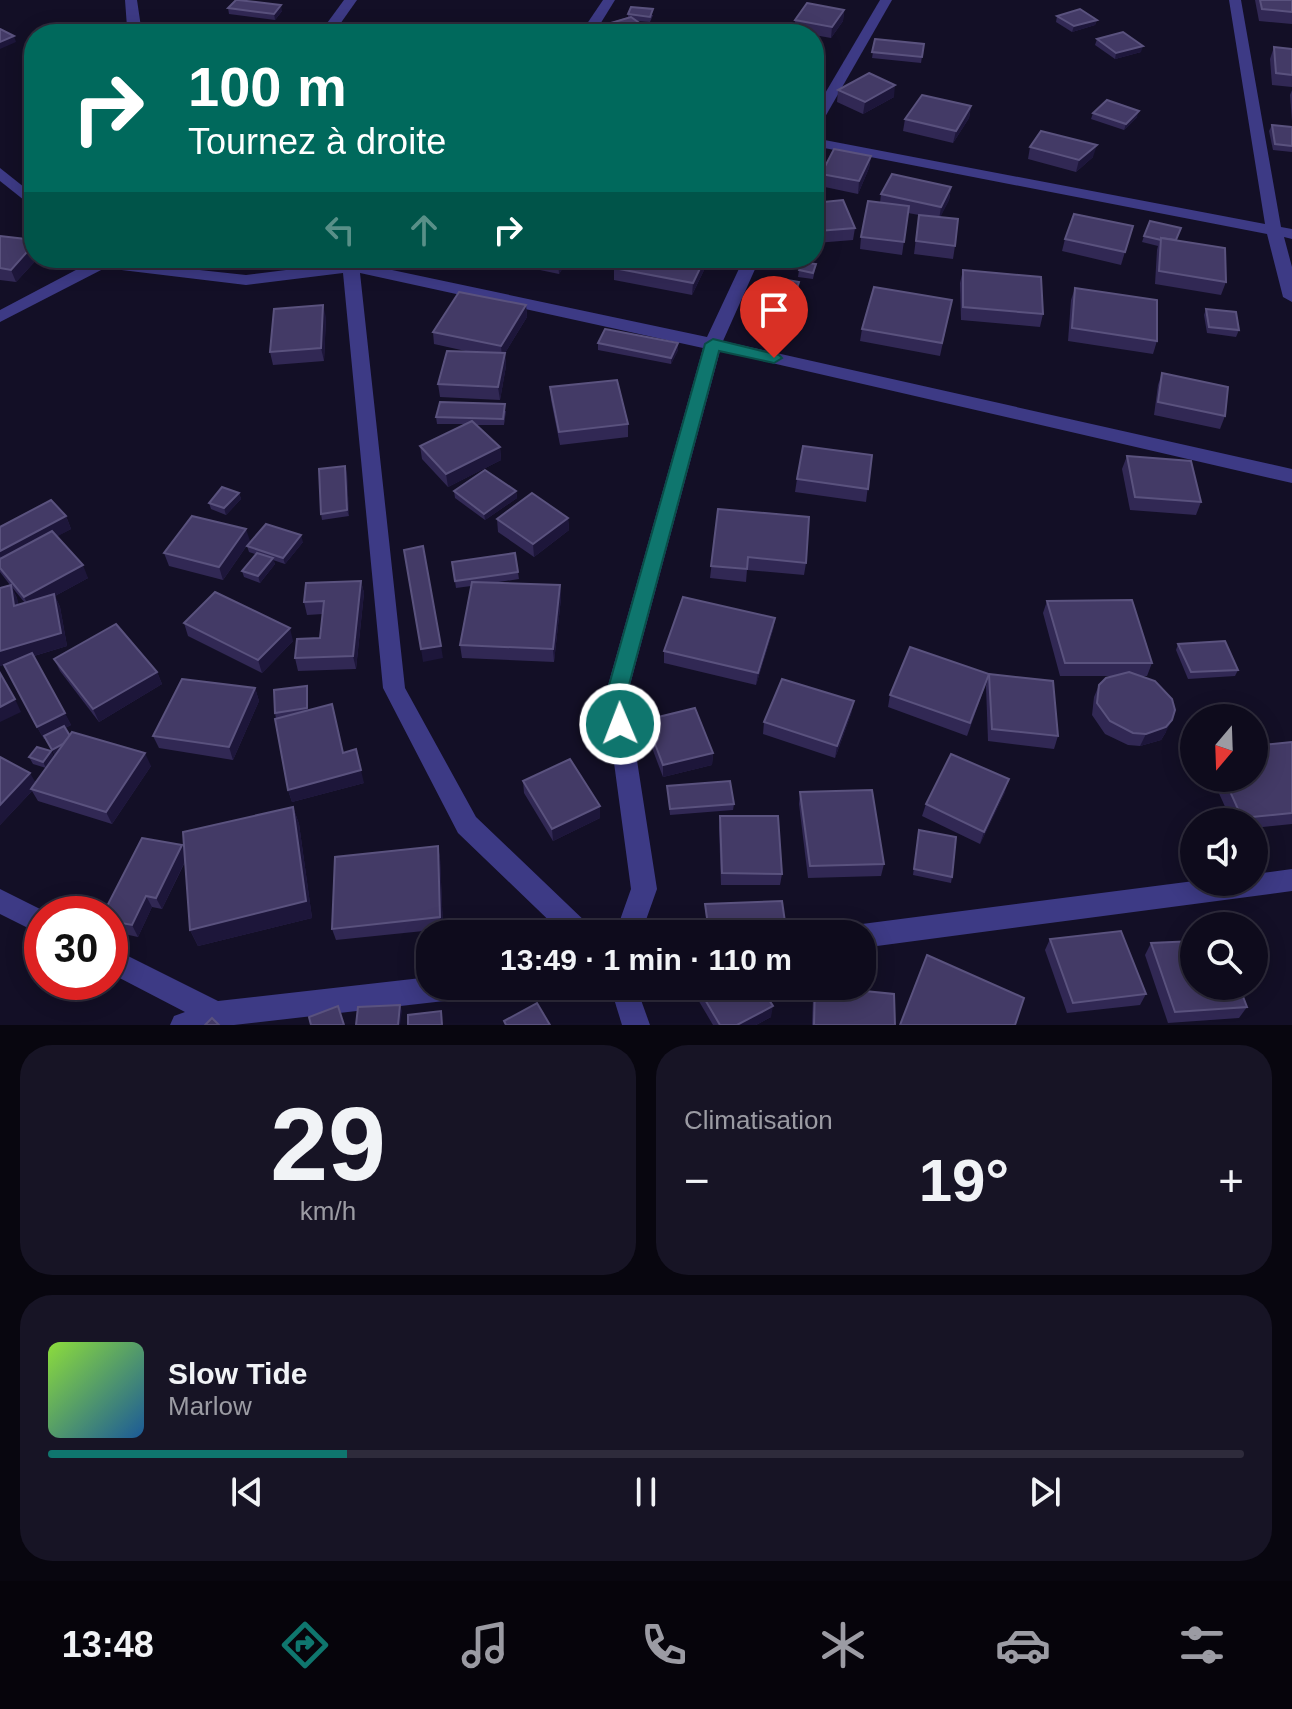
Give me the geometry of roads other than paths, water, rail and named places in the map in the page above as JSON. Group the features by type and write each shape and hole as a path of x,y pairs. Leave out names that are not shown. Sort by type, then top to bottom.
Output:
{"street":[{"path":"131,0 134,24"},
{"path":"333,24 351,0"},
{"path":"593,24 609,0"},
{"path":"824,107 886,0"},
{"path":"1235,0 1274,231 1292,297"},
{"path":"824,144 1292,234"},
{"path":"0,173 24,194"},
{"path":"0,317 87,268"},
{"path":"153,268 246,280 321,268"},
{"path":"352,268 394,688 467,825 566,920"},
{"path":"374,268 1292,476"},
{"path":"633,920 644,889 616,696 713,344 747,268"},
{"path":"876,934 1292,880"},
{"path":"0,901 24,914"},
{"path":"128,968 216,1014"},
{"path":"184,1025 216,1014 416,991"},
{"path":"628,1000 636,1025"}]}
